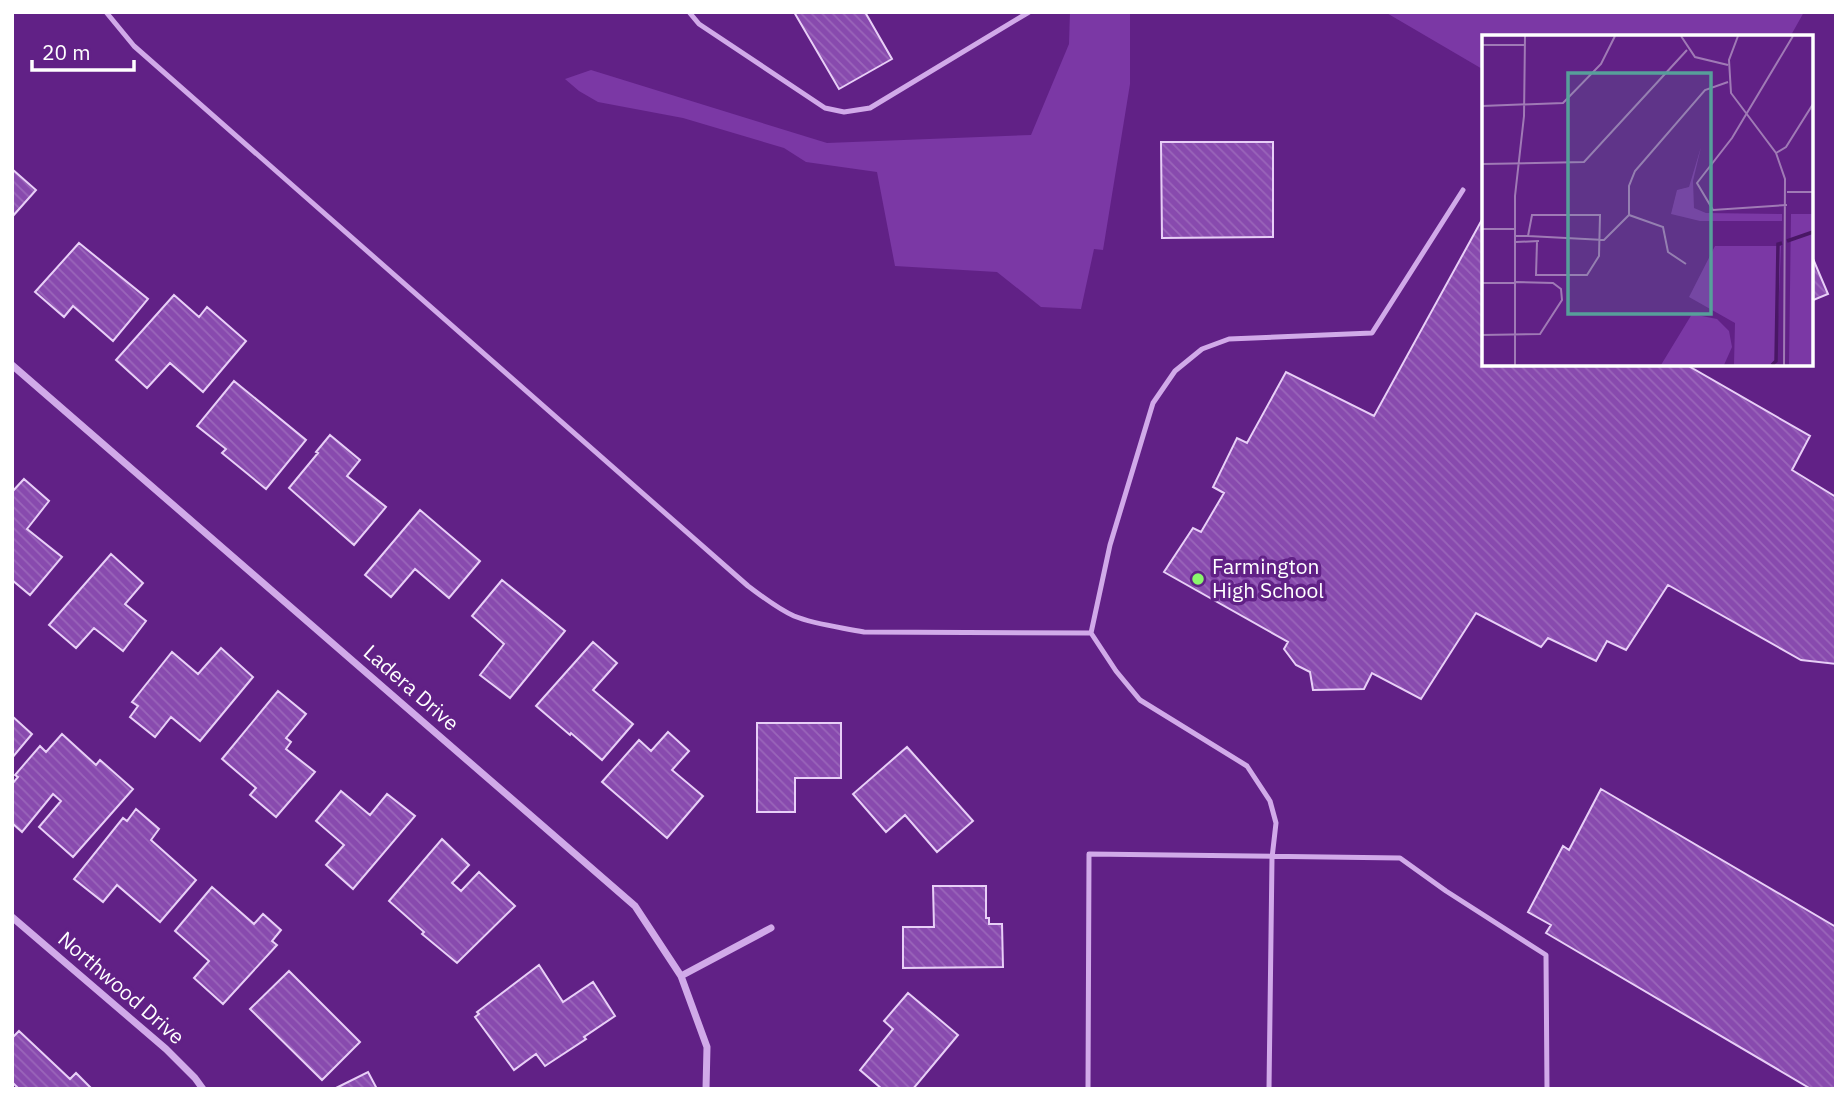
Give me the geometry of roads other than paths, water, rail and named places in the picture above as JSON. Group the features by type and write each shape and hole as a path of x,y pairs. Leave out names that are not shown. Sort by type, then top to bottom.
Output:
{"street":[{"name":"Ladera Drive","path":"12,365 635,906 681,976 707,1047 706,1089"},
{"name":"Northwood Drive","path":"12,917 166,1049 203,1089"},
{"path":"681,976 771,928"}],"lane":[{"path":"106,12 134,46 748,586 778,607 796,617 830,627 864,632 1091,633"},
{"path":"689,12 699,24 825,107 844,113 870,107 1029,12"},
{"path":"1269,1089 1272,858 1276,823 1270,801 1247,766 1139,700 1091,633 1110,545 1153,403 1175,371 1202,349 1229,339 1372,333 1463,190"},
{"path":"1088,1089 1090,854 1400,858 1546,956 1547,1089"}],"place":[{"name":"Farmington High School","path":"1198,579"}]}
